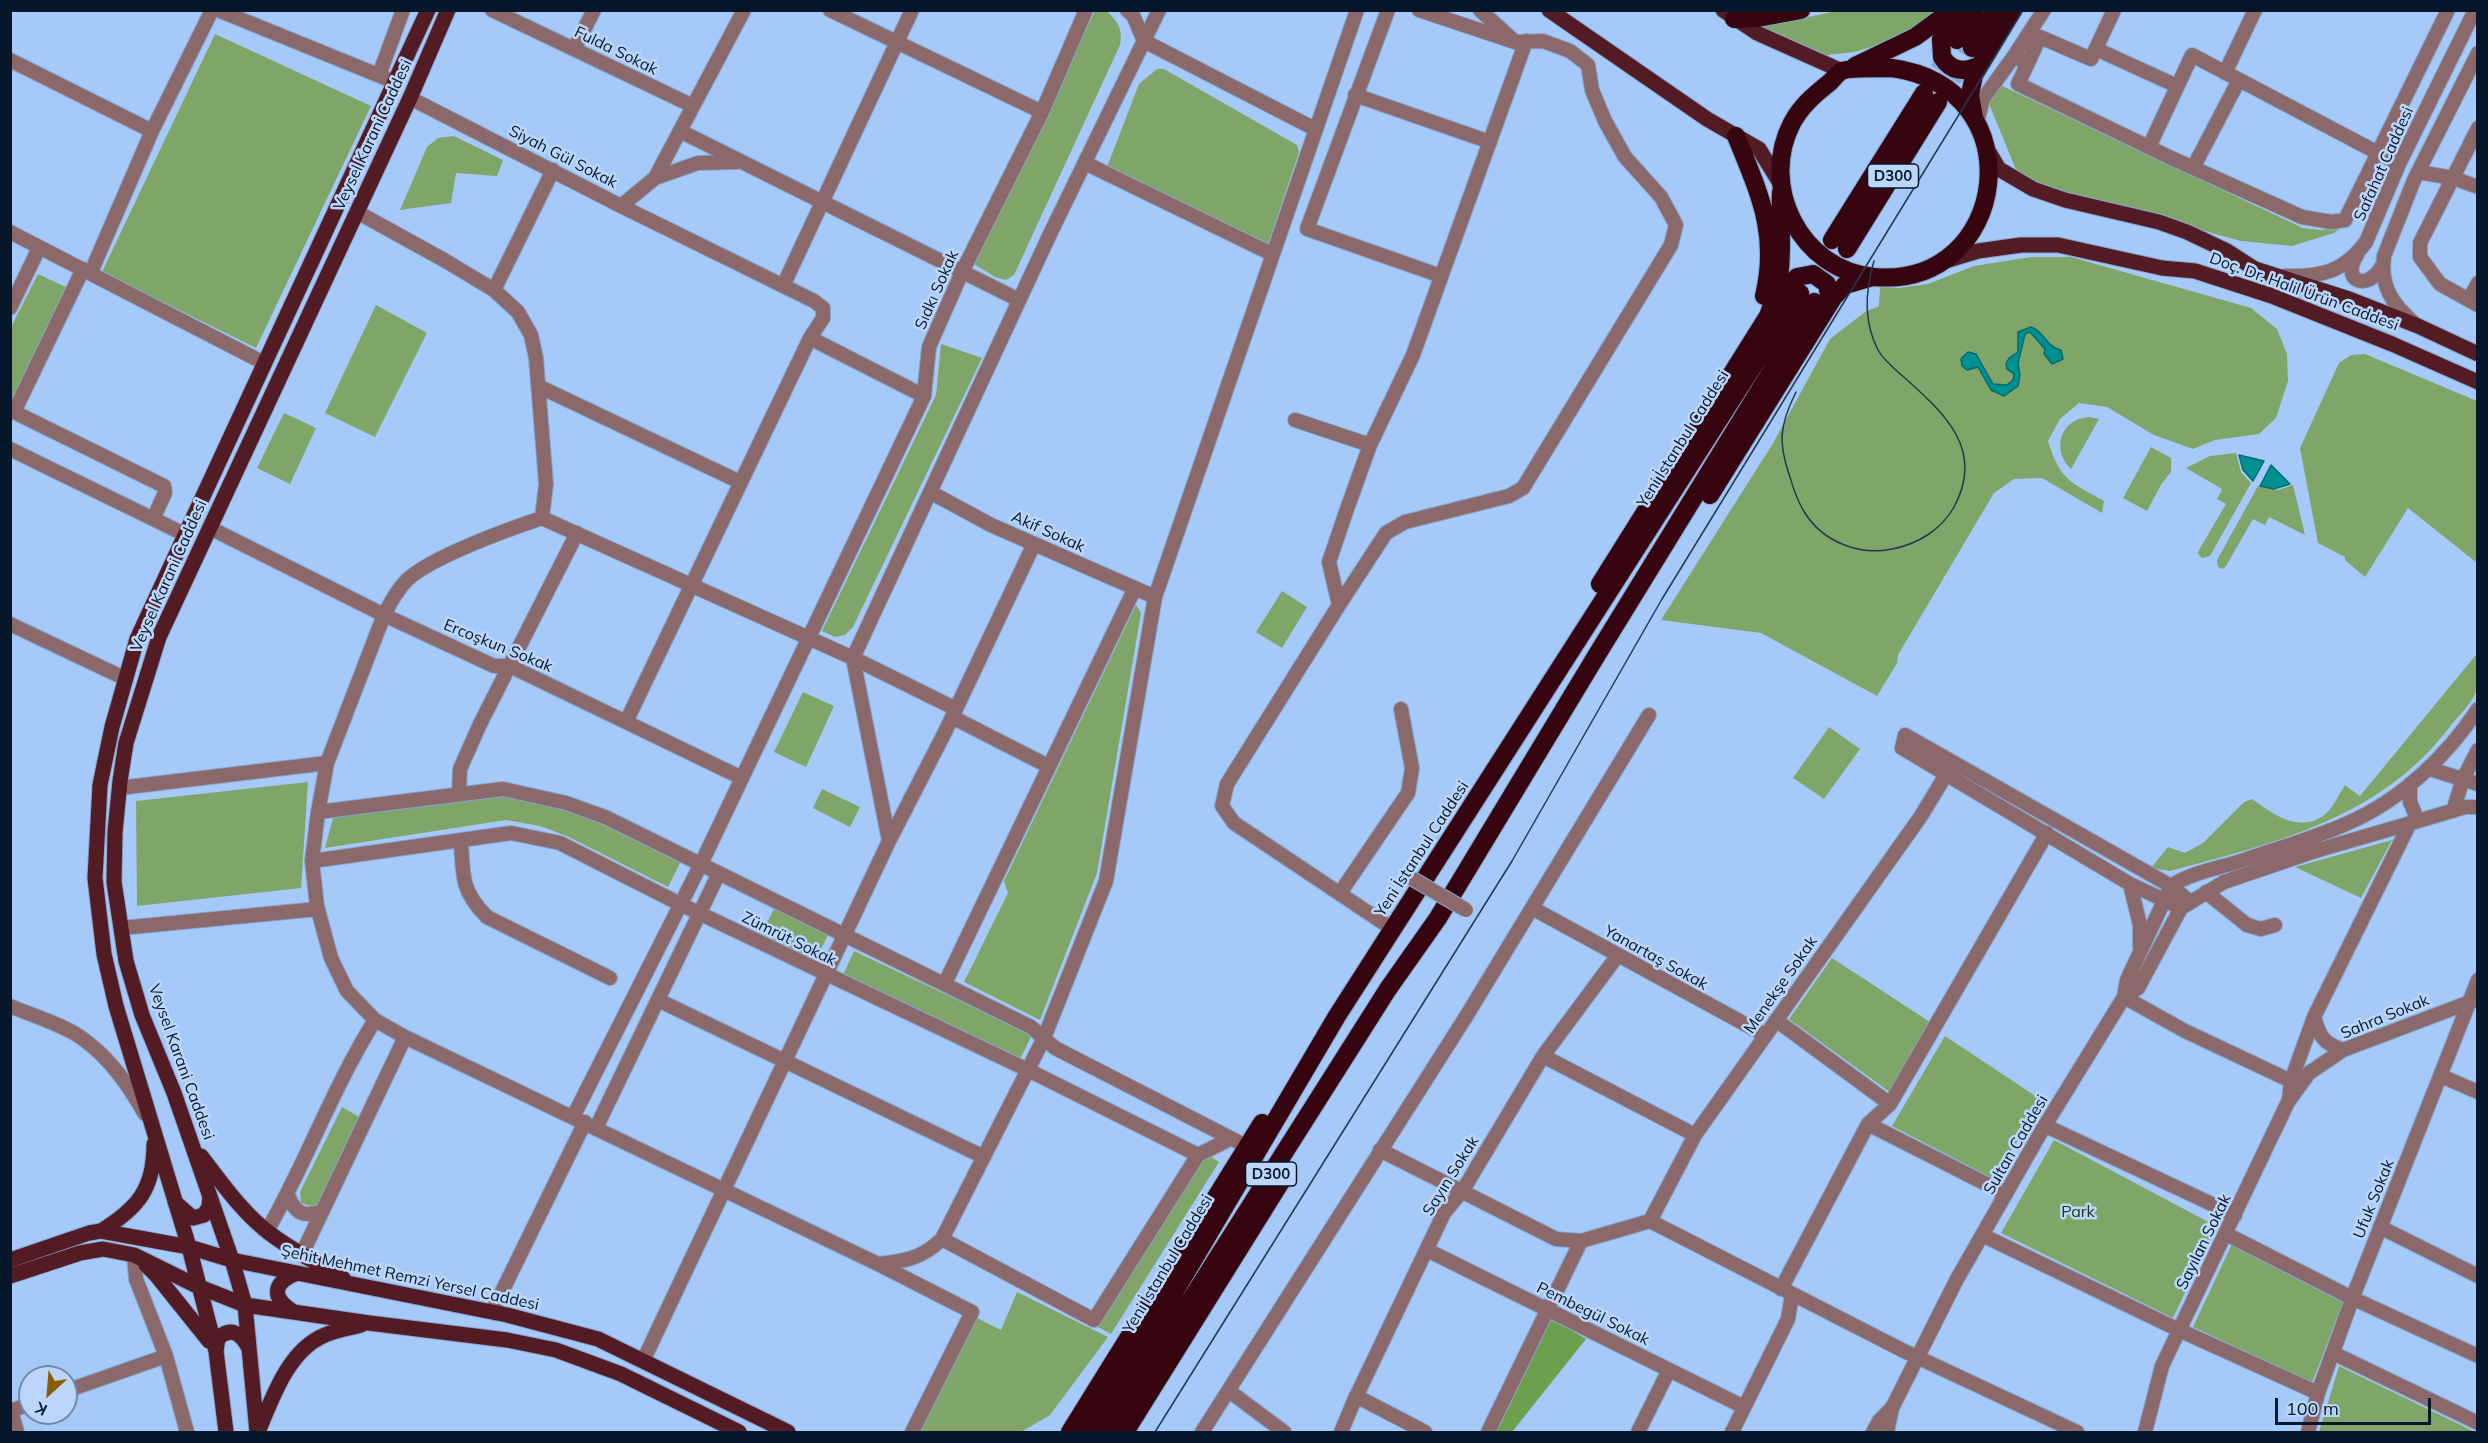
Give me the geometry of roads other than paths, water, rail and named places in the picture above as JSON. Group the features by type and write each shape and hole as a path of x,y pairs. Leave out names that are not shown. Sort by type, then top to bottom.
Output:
{"highway":[{"path":"1728,15 1758,18 1801,10"},
{"path":"1768,316 1777,293 1782,263 1781,156 1792,122 1815,94 1845,70 1915,37 1952,10"},
{"path":"1957,10 1941,39 1942,57 1949,66 1960,71 1995,10"},
{"path":"1813,301 1845,285 1875,277 1908,274 1935,264 1960,245 1976,224 1982,212 1989,180 1986,147 1976,121 1971,90 1970,51 1975,10"},
{"path":"1970,51 2013,10"},
{"path":"1845,70 1892,68 1926,76 1956,96 1976,121"},
{"name":"D300","path":"1840,244 1931,98"},
{"path":"1730,375 1764,295 1770,244 1765,212 1736,135"},
{"path":"1781,187 1793,223 1813,249 1847,270 1875,277"},
{"path":"1491,778 1499,753 1518,716 1788,286 1803,274 1813,274 1827,284 1829,295 1813,301"},
{"name":"D300","path":"1107,1432 1388,988 1438,918 1513,795 1546,756 1569,720 1813,301"},
{"name":"Yeni İstanbul Caddesi","path":"1088,1432 1155,1325 1337,1016 1491,778 1813,301"},
{"path":"1125,1432 1395,997 1438,918"},
{"path":"1070,1432 1238,1143 1337,1016"},
{"path":"1055,1432 1088,1402"}],"main road":[{"name":"Veysel Karani Caddesi","path":"226,1432 216,1351 197,1286 189,1247 116,1006 104,954 95,878 100,785 112,727 137,639 428,10"},
{"name":"Veysel Karani Caddesi","path":"257,1432 245,1305 192,1142 142,1015 126,961 114,882 119,788 126,743 156,646 410,98 448,10"},
{"path":"1549,10 1707,119 1760,150 1781,187"},
{"path":"1728,15 1757,33 1845,70"},
{"name":"Doç. Dr. Halil Ürün Caddesi","path":"1986,147 1999,169 2032,189 2065,200 2159,222 2187,232 2227,251 2255,269 2349,299 2418,326 2478,354"},
{"name":"Doç. Dr. Halil Ürün Caddesi","path":"1935,264 1978,251 2021,244 2071,247 2162,268 2195,271 2272,296 2392,344 2478,382"},
{"path":"101,1231 122,1218 136,1203 151,1180 154,1156 153,1129"},
{"path":"192,1142 234,1200 267,1231 353,1283"},
{"path":"175,1202 193,1218 204,1215 209,1207 210,1195"},
{"name":"Şehit Mehmet Remzi Yersel Caddesi","path":"10,1260 101,1231 189,1247 232,1260 492,1312 598,1340 788,1432"},
{"path":"10,1275 80,1253 103,1249 134,1255 197,1286 245,1305 507,1340 556,1350 621,1374 739,1432"},
{"path":"134,1255 156,1275 216,1351"},
{"path":"294,1312 282,1304 277,1295 279,1285 287,1277 297,1273"},
{"path":"257,1432 286,1372 303,1351 324,1335 369,1323"},
{"path":"216,1351 218,1338 225,1332 235,1332 243,1338 249,1348"}],"street":[{"path":"153,519 165,493 164,486 12,411 87,270 212,10"},
{"path":"218,10 395,82"},
{"path":"379,75 403,10"},
{"name":"Fulda Sokak","path":"492,10 693,106"},
{"path":"574,50 594,10"},
{"name":"Siyah Gül Sokak","path":"410,98 621,206 655,178 744,10"},
{"path":"830,10 1042,111"},
{"path":"783,286 912,10"},
{"name":"Sıdkı Sokak","path":"585,1122 680,904 924,396 929,347 962,272 1042,111 1086,10"},
{"path":"1127,10 1133,15 1144,41 1315,129"},
{"path":"889,841 853,658 1019,300 1160,10"},
{"path":"878,1264 905,1261 928,1252 942,1239 1044,1038 1106,882 1155,597 1357,10"},
{"path":"1388,10 1307,229 1441,276"},
{"path":"1394,930 1234,823 1222,806 1227,784 1386,533 1405,522 1509,496 1523,488 1671,245 1676,225 1661,197 1625,157 1605,121 1592,90 1588,65 1570,51 1543,41 1521,42 1419,10"},
{"path":"1480,10 1521,42"},
{"path":"1976,121 1983,99 2044,10"},
{"path":"2114,10 2091,59 2040,37 2018,84 2193,168 2302,217 2331,222 2345,220 2448,10"},
{"path":"2225,73 2255,10"},
{"name":"Safahat Caddesi","path":"2278,276 2324,274 2337,269 2360,250 2372,232 2399,164 2475,10"},
{"path":"1339,605 1329,562 1370,446 1413,355 1490,142 1521,42"},
{"path":"2096,49 2177,86"},
{"name":"Safahat Caddesi","path":"2418,326 2391,300 2385,289 2382,266 2390,239 2418,172 2478,53"},
{"path":"2149,147 2192,55 2399,164"},
{"path":"2014,56 2028,63"},
{"path":"10,60 152,131"},
{"path":"2193,168 2240,80"},
{"path":"1355,95 1490,142"},
{"path":"680,131 1019,300"},
{"path":"2477,131 2420,243 2420,257 2440,284 2473,303 2478,283"},
{"path":"655,178 698,163 740,161"},
{"path":"1084,163 1272,254"},
{"path":"494,290 553,170"},
{"path":"2418,172 2454,178 2478,187"},
{"path":"621,206 814,301 823,308 823,318 810,338 626,722"},
{"path":"357,212 494,290 518,312 531,335 538,386 546,484 542,518"},
{"path":"10,232 264,363"},
{"path":"10,308 39,248"},
{"path":"2360,250 2351,264 2354,277 2366,282 2373,279 2382,266"},
{"path":"810,338 924,396"},
{"path":"538,386 740,482"},
{"path":"1295,420 1370,446"},
{"path":"10,449 184,534"},
{"name":"Akif Sokak","path":"930,492 991,525 1155,597"},
{"path":"912,1432 972,1312 878,1264 405,1037 375,1020 347,992 331,958 318,909 312,861 327,762 384,615 392,598 407,580 427,566 517,526 542,518 853,658 1048,766"},
{"name":"Ercoşkun Sokak","path":"210,528 384,615 494,666 510,666 742,778"},
{"path":"459,794 460,769 480,724 577,533"},
{"path":"643,1361 889,841 954,713 1034,544"},
{"path":"945,983 1135,588"},
{"path":"10,624 126,679"},
{"path":"1340,893 1408,793 1412,768 1401,709"},
{"path":"2292,1081 2186,1031 2124,997 2127,980 2171,886 2181,879 2223,867 2349,823 2430,769 2462,733 2478,709"},
{"path":"1202,1432 1532,908 1649,715"},
{"path":"2185,904 2171,886 1905,735 1902,748 1947,772 2130,884 2165,902 2185,904 2224,882 2414,822 2453,811 2478,807"},
{"path":"2453,811 2463,779 2478,750"},
{"path":"119,788 327,762"},
{"path":"2430,769 2478,784"},
{"name":"Menekşe Sokak","path":"1650,1221 1695,1135 1921,816 1947,772"},
{"path":"2288,1102 2292,1081 2314,1017 2414,822 2410,802 2410,784"},
{"name":"Zümrüt Sokak","path":"318,812 503,789 566,803 605,817 1031,1027 1055,1048 1238,1143"},
{"name":"Zümrüt Sokak","path":"312,861 511,832 560,843 680,904 1197,1155"},
{"path":"1732,1432 1788,1320 1787,1292 1868,1124 1890,1104 2047,833"},
{"path":"461,841 463,882 475,905 487,917 610,978"},
{"path":"492,1312 585,1122 658,1000 719,873"},
{"path":"1406,875 1466,910"},
{"path":"2130,884 2140,925 2140,953"},
{"path":"2206,892 2247,925 2260,929 2276,925"},
{"name":"Sultan Caddesi","path":"1887,1432 1892,1408 1957,1279 2046,1125 2124,997 2138,988 2185,904"},
{"name":"Yanartaş Sokak","path":"1532,908 1765,1035"},
{"path":"121,928 318,909"},
{"name":"Sayın Sokak","path":"1341,1432 1444,1213 1463,1190 1543,1056 1618,955"},
{"name":"Ufuk Sokak","path":"2308,1432 2318,1393 2352,1298 2440,1076 2474,1000 2478,980"},
{"path":"658,1000 984,1157"},
{"name":"Sahra Sokak","path":"2309,1073 2343,1050 2474,1000"},
{"path":"10,1006 82,1038 108,1061 130,1088 153,1129"},
{"path":"2314,1017 2318,1031 2327,1045 2343,1050"},
{"path":"267,1231 288,1195 360,1044 375,1020"},
{"path":"1776,1020 1890,1104"},
{"path":"302,1254 405,1037"},
{"path":"1543,1056 1695,1135"},
{"name":"Sayılan Sokak","path":"2145,1432 2162,1366 2288,1102 2309,1073"},
{"path":"2440,1076 2478,1092"},
{"path":"1868,1124 2006,1194"},
{"path":"2046,1125 2235,1215"},
{"path":"942,1239 1094,1320 1197,1155 1238,1143"},
{"path":"1380,1150 1556,1239 1581,1241 1650,1221 1918,1357 2077,1432"},
{"path":"288,1195 293,1208 300,1214 321,1212"},
{"path":"2380,1227 2478,1276"},
{"path":"2226,1233 2352,1298 2478,1356"},
{"path":"1982,1235 2179,1330 2318,1393"},
{"path":"1488,1432 1581,1241"},
{"name":"Pembegül Sokak","path":"1427,1250 1744,1407"},
{"path":"134,1255 136,1279 166,1356 187,1432"},
{"path":"2333,1353 2478,1422"},
{"path":"78,1387 166,1356"},
{"path":"1638,1432 1669,1370"},
{"path":"1228,1391 1284,1432"},
{"path":"1356,1396 1425,1432"},
{"name":"Sultan Caddesi","path":"1873,1432 1879,1421 1892,1408"},
{"path":"11,1411 17,1432"}],"tunnel":[{"path":"1924,93 1957,40"},
{"path":"1938,102 1972,48"}],"tram line":[{"path":"1155,1432 1512,861 1662,599 2023,10"},
{"path":"1796,392 1784,424 1782,436 1784,454 1799,503 1822,532 1832,539 1855,548 1880,551 1902,547 1920,540 1936,529 1949,515 1962,487 1965,468 1963,451 1946,420 1921,392 1887,362 1878,350 1870,328 1867,306 1874,261"}],"park label":[{"name":"Park","path":"2078,1212"}]}
